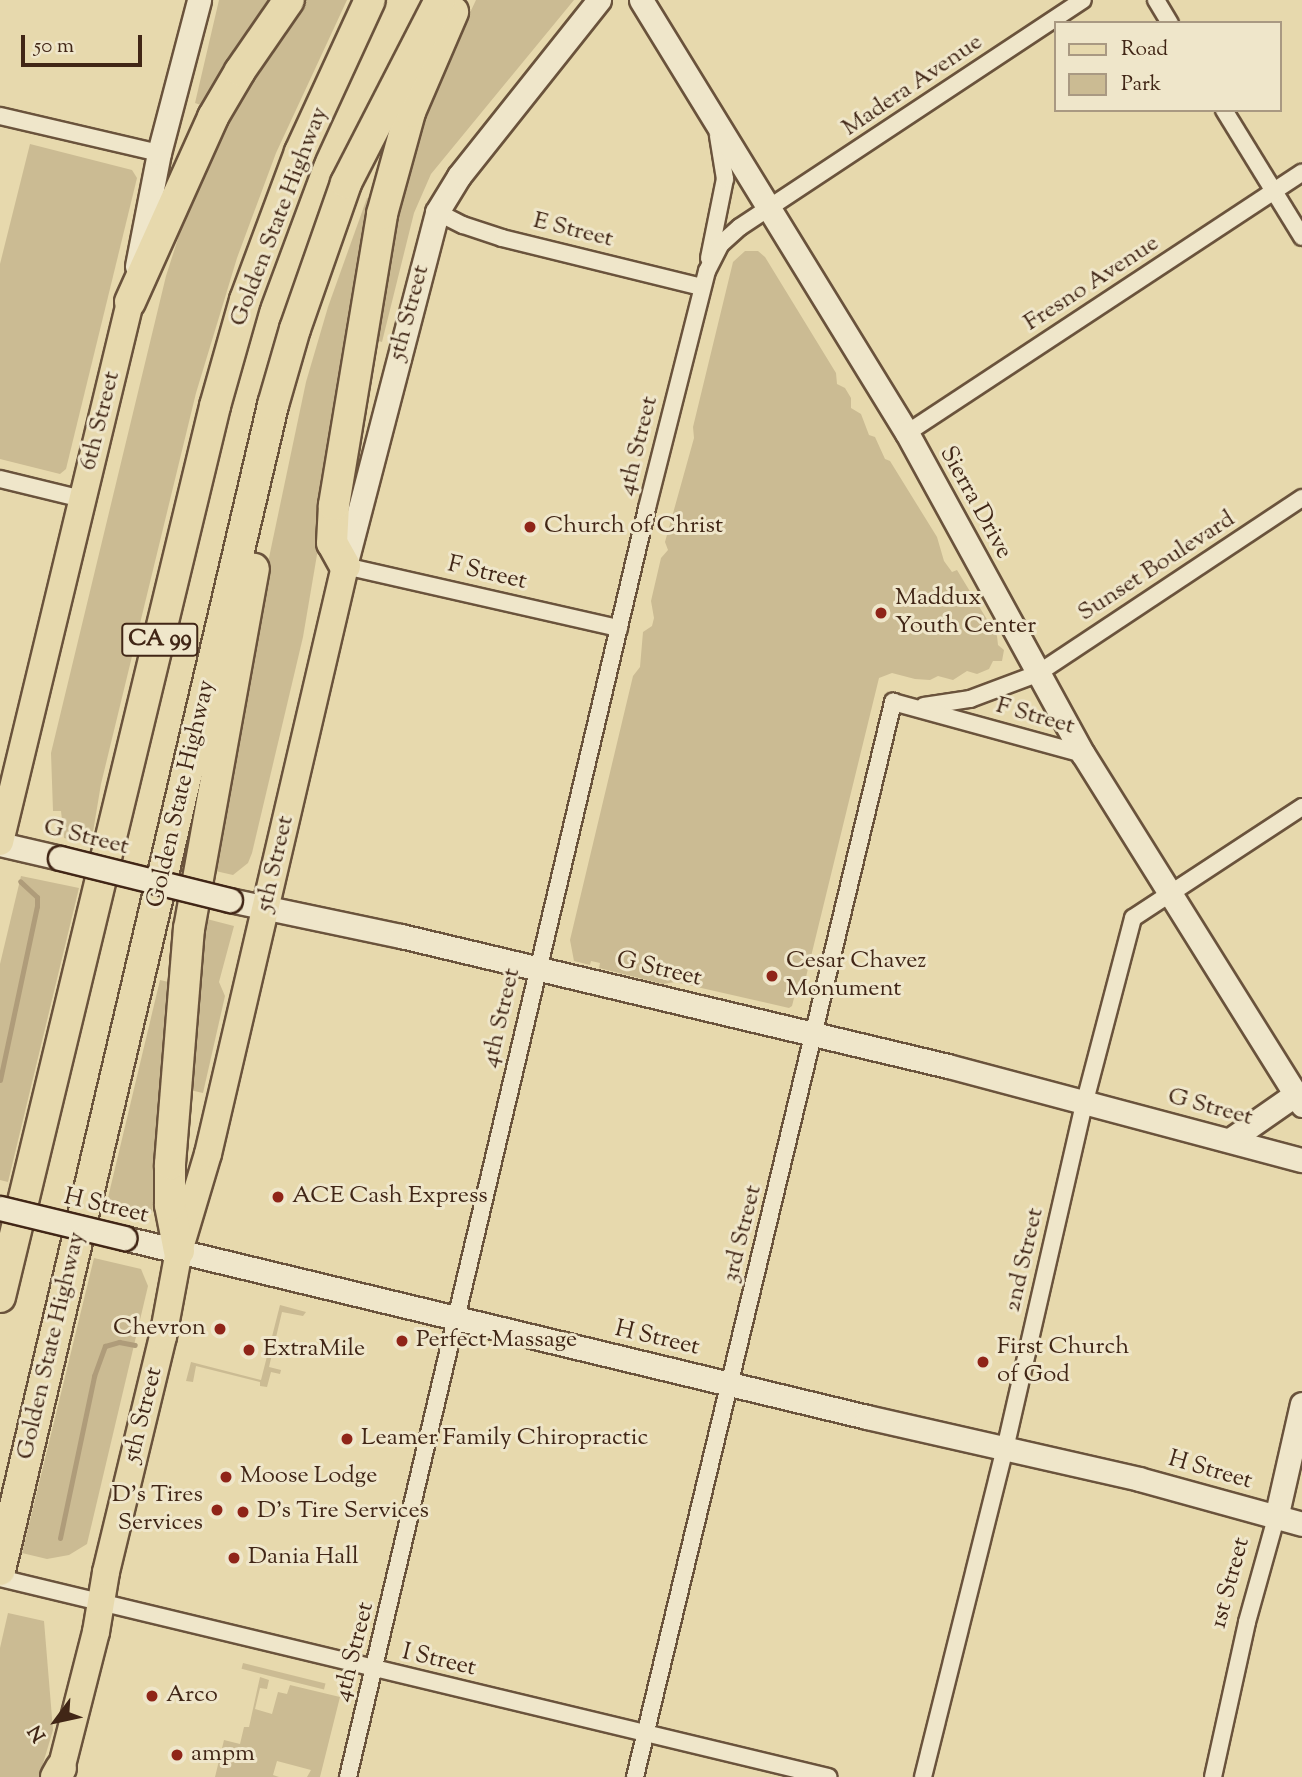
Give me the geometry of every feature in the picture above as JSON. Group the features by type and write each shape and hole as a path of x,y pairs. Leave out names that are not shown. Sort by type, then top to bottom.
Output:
{"highway":[{"path":"130,302 213,117 240,71 289,0"},
{"name":"Golden State Highway","path":"0,1297 215,406 245,300 300,152 370,0"},
{"name":"Golden State Highway","path":"0,1570 273,405 295,329 346,183 440,0"},
{"path":"345,566 332,543 334,505 382,214 410,112 459,0"},
{"path":"179,1251 170,1205 170,1164 189,929 271,478 273,405"}],"main road":[{"name":"6th Street","path":"0,843 130,302 159,153 199,0"},
{"name":"5th Street","path":"59,1774 163,1337 179,1251 208,1154 345,566 437,212 459,176 599,0"},
{"name":"Sierra Drive","path":"642,0 906,433 1083,754 1300,1096"},
{"name":"G Street","path":"0,843 266,909 401,936 815,1034 1085,1101 1302,1160"},
{"path":"1230,1140 1300,1096"},
{"name":"H Street","path":"0,1208 1200,1494 1302,1524"},
{"name":"1st Street","path":"1276,1517 1302,1404"}],"street":[{"name":"Madera Avenue","path":"768,210 1083,0"},
{"path":"1156,0 1169,21"},
{"path":"1225,112 1302,237"},
{"path":"0,116 159,153"},
{"name":"4th Street","path":"348,1777 537,968 705,279 725,179 713,119"},
{"name":"Fresno Avenue","path":"906,433 1302,173"},
{"name":"4th Street","path":"705,279 715,252 727,236 768,210"},
{"name":"E Street","path":"437,212 463,225 502,238 705,279"},
{"path":"0,479 82,499"},
{"name":"Sunset Boulevard","path":"1037,674 1302,498"},
{"name":"F Street","path":"345,566 619,628"},
{"path":"914,707 970,699 1037,674"},
{"name":"F Street","path":"893,702 1083,754"},
{"name":"3rd Street","path":"635,1777 893,702"},
{"name":"2nd Street","path":"923,1777 1005,1449 1085,1101 1133,918 1302,807"},
{"name":"1st Street","path":"1213,1777 1247,1622 1276,1517"},
{"name":"I Street","path":"0,1578 828,1777"}],"green space":[{"path":"219,0 271,0 235,51 206,107 195,103"},
{"path":"305,0 347,0 276,153 237,258 196,393 101,784 91,844 64,838 61,811 53,811 51,753 166,276 190,201 232,109"},
{"path":"476,0 574,0 431,174 414,213 382,342 375,340 392,231 420,118"},
{"path":"30,144 132,170 137,178 66,469 60,474 0,459 0,264"},
{"path":"367,198 377,202 303,637 252,853 248,863 233,875 211,870 250,648 306,382 328,307"},
{"path":"745,251 758,251 765,257 836,373 837,384 845,388 851,398 851,408 861,414 869,435 875,437 885,459 890,461 937,537 944,561 952,572 957,570 997,636 998,645 1004,650 1002,661 993,661 989,669 977,674 967,671 953,680 938,676 930,680 915,679 892,673 879,678 806,977 798,982 792,1006 789,1008 675,982 663,984 599,968 600,963 591,961 590,965 574,961 570,940 633,676 640,667 643,632 652,626 654,618 651,601 661,558 668,550 665,542 694,438 693,427 733,262"},
{"path":"21,876 79,888 8,1182 0,1180 0,964"},
{"path":"203,918 234,926 219,982 225,996 203,1093 190,1090"},
{"path":"160,980 177,984 152,1213 106,1206"},
{"path":"94,1258 141,1269 148,1286 87,1544 69,1555 47,1559 22,1553"},
{"path":"280,1305 306,1312 303,1316 282,1312 269,1367 281,1370 280,1374 271,1372 267,1387 260,1386 260,1382 196,1366 193,1382 186,1381 191,1362 261,1380"},
{"path":"8,1613 44,1621 53,1730 39,1777 0,1777 0,1648"},
{"path":"243,1663 325,1684 324,1689 242,1669"},
{"path":"260,1677 269,1680 267,1689 260,1688 255,1709 272,1714 278,1692 287,1694 290,1685 340,1697 320,1777 307,1777 311,1770 277,1761 273,1775 279,1777 215,1777 224,1740 240,1744 244,1727 249,1727"}],"waterway":[{"path":"0,1080 37,906 37,897 20,881"},
{"path":"60,1538 94,1376 105,1346 119,1342 135,1345"}],"place":[{"name":"Church of Christ","path":"530,527"},
{"name":"Maddux Youth Center","path":"881,613"},
{"name":"Cesar Chavez Monument","path":"772,976"},
{"name":"ACE Cash Express","path":"278,1197"},
{"name":"Chevron","path":"220,1329"},
{"name":"Perfect Massage","path":"402,1341"},
{"name":"ExtraMile","path":"249,1350"},
{"name":"First Church of God","path":"983,1362"},
{"name":"Leamer Family Chiropractic","path":"347,1439"},
{"name":"Moose Lodge","path":"226,1477"},
{"name":"D's Tires Services","path":"217,1510"},
{"name":"D's Tire Services","path":"243,1512"},
{"name":"Dania Hall","path":"234,1558"},
{"name":"Arco","path":"152,1696"},
{"name":"ampm","path":"177,1755"}]}
